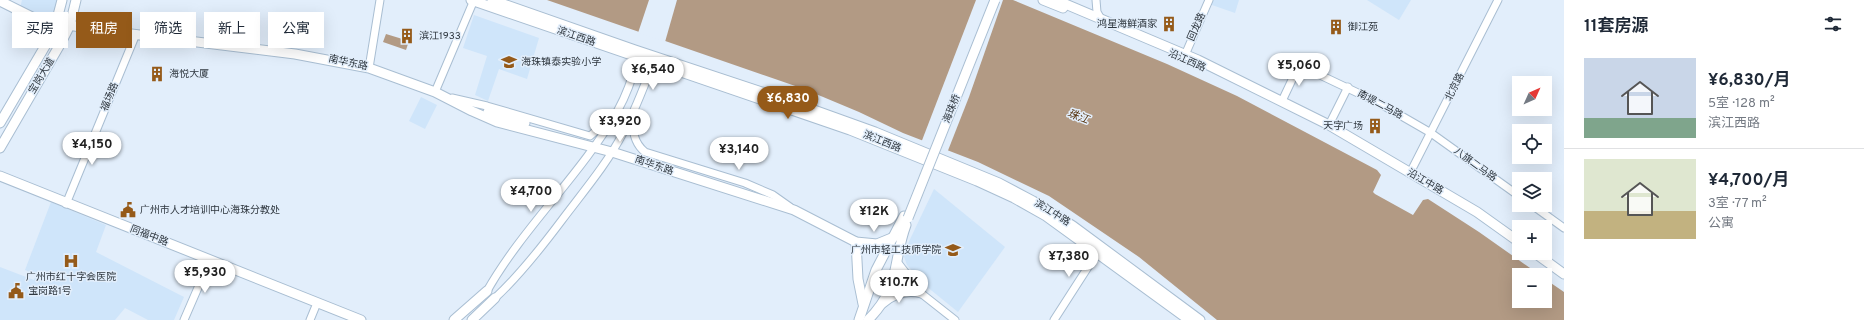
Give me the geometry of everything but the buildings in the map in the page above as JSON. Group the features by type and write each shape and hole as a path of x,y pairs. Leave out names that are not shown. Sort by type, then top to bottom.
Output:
{"main road":[{"name":"宝岗大道","path":"59,12 62,0"},
{"name":"宝岗大道","path":"0,148 62,42 70,26 76,0"},
{"name":"滨江西路","path":"473,0 653,64 829,122 930,158"},
{"name":"滨江西路","path":"492,0 648,55 786,100 930,158"},
{"name":"海珠桥","path":"906,217 991,0"},
{"name":"海珠桥","path":"906,217 995,0"},
{"name":"沿江西路","path":"1043,0 1195,64 1328,128"},
{"name":"沿江西路","path":"1056,0 1185,54 1282,101 1328,128"},
{"name":"南华东路","path":"0,1 22,12"},
{"name":"南华东路","path":"70,26 320,58 369,68 435,92 497,122 595,144 612,152 641,162 794,210 856,242 877,244 894,237"},
{"name":"宝岗大道","path":"0,123 45,48"},
{"path":"446,97 525,123"},
{"name":"沿江中路","path":"1328,128 1477,212 1512,237"},
{"name":"滨江中路","path":"930,158 1028,206 1099,250 1200,320"},
{"name":"同福中路","path":"0,176 66,204 361,320"},
{"path":"854,320 864,301 880,260 906,217"},
{"path":"868,320 875,316 888,293 898,263 900,240 906,217"},
{"path":"856,242 858,279 864,301 860,320"},
{"name":"滨江中路","path":"1099,250 1189,320"},
{"path":"1546,260 1563,271"},
{"path":"454,320 487,290"},
{"path":"472,320 495,298"}],"street":[{"path":"369,68 380,0"},
{"path":"435,92 473,0"},
{"path":"1096,0 1097,12 1101,19"},
{"name":"回龙路","path":"1185,54 1209,0"},
{"name":"北京路","path":"1410,173 1498,0"},
{"name":"福场路","path":"66,204 136,34"},
{"path":"487,290 503,263 595,144 620,106 638,58 648,55 653,64 634,110 612,152 520,274 495,298"},
{"name":"南堤二马路","path":"1282,101 1300,65 1379,103 1431,133"},
{"path":"1328,128 1348,87"},
{"path":"446,97 474,103 590,136 595,144"},
{"path":"590,136 620,106"},
{"path":"634,110 633,134 638,146 650,154 754,186 773,195 794,210"},
{"name":"八旗二马路","path":"1431,133 1512,191"},
{"path":"641,162 670,160"},
{"path":"1542,212 1564,228"},
{"path":"1054,320 1099,250"},
{"path":"184,320 210,260"},
{"path":"898,263 922,294 955,320"},
{"path":"875,316 896,295 914,292 922,294"},
{"path":"310,320 318,303"}],"shaded area":[{"path":"22,0 58,0 56,12 30,12 20,8"},
{"path":"1211,0 1239,0 1235,13 1209,4"},
{"path":"1367,0 1411,0 1399,20"},
{"name":"海珠镇泰实验小学","path":"474,15 539,38 527,79 499,69 488,101 475,95 487,56 463,48"},
{"path":"421,97 437,105 425,129 409,121"},
{"name":"广州市轻工技师学院","path":"934,189 1005,247 958,312 926,286 907,265 903,254"},
{"name":"广州市红十字会医院","path":"51,202 106,225 96,252 184,297 174,320 148,320 125,308 115,320 0,320 0,267 34,280 36,275 25,270"}],"water":[{"name":"珠江","path":"547,0 1013,0 1167,64 1237,96 1377,170 1381,175 1373,192 1413,215 1423,200 1428,199 1512,255 1512,260 1519,260 1530,268 1512,268 1512,308 1552,308 1552,284 1564,292 1564,320 1217,320 1139,257 1049,196 978,162 903,133 859,112 804,89"},
{"path":"386,34 409,41 406,50 383,42"}],"pier":[{"path":"649,0 677,0 665,42 638,33"},
{"path":"976,0 1003,0 969,97 947,153 921,143"}],"place":[{"name":"鸿星海鲜酒家","path":"1169,24"},
{"name":"御江苑","path":"1336,27"},
{"name":"滨江1933","path":"407,36"},
{"name":"海珠镇泰实验小学","path":"509,62"},
{"name":"海悦大厦","path":"157,74"},
{"name":"天字广场","path":"1375,126"},
{"name":"广州市人才培训中心海珠分教处","path":"128,210"},
{"name":"广州市轻工技师学院","path":"953,250"},
{"name":"广州市红十字会医院","path":"71,261"},
{"name":"宝岗路1号","path":"16,291"}]}
